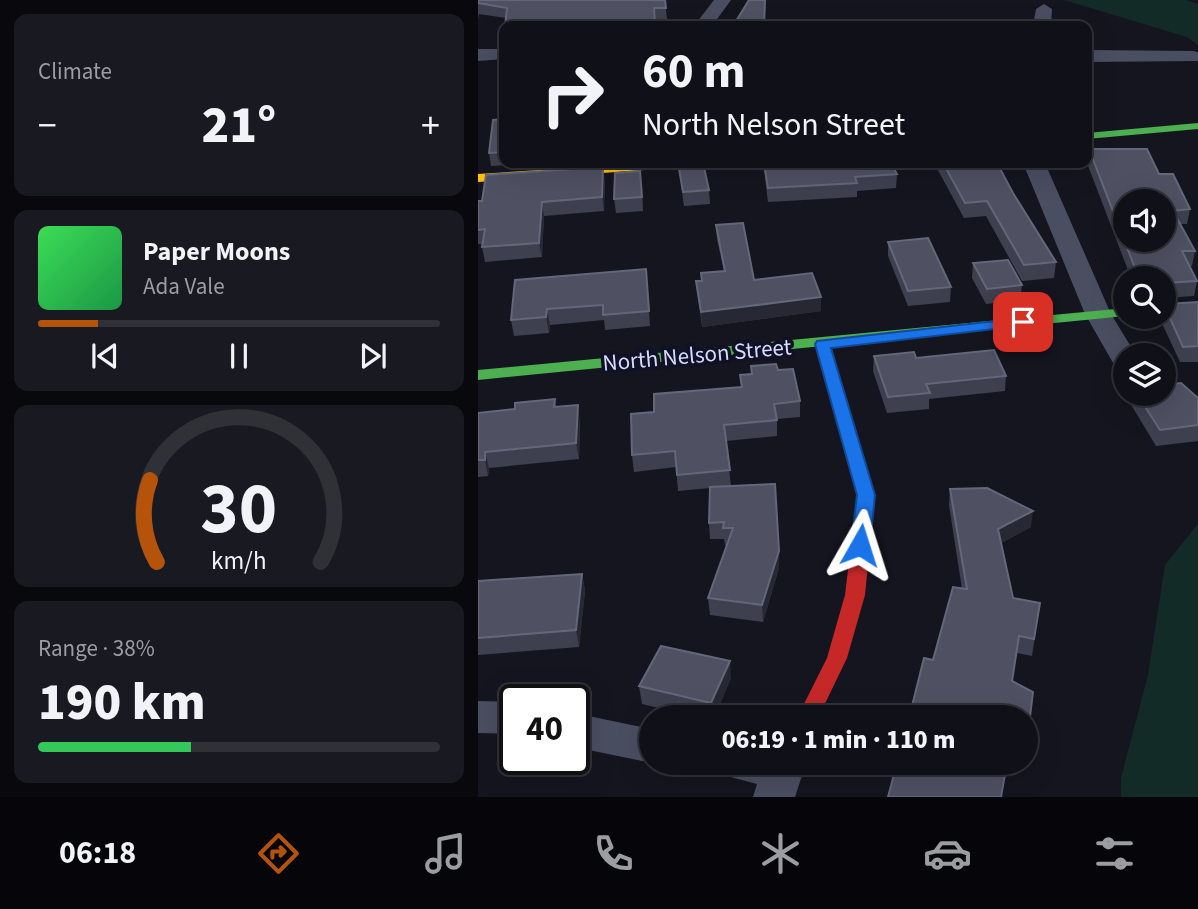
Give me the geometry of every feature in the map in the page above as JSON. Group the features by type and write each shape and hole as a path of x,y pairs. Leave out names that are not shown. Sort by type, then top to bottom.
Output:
{"street":[{"path":"707,21 723,0"},
{"path":"478,55 499,54"},
{"path":"1092,56 1194,57"},
{"path":"1092,136 1198,126"},
{"path":"478,178 598,168"},
{"path":"1036,168 1098,314 1115,343"},
{"name":"North Nelson Street","path":"478,374 822,344 1113,313"},
{"path":"814,705 837,658 855,595 866,495 822,344"},
{"path":"478,717 499,718"},
{"path":"590,733 639,744"}],"green space":[{"path":"1064,0 1186,0 1198,4 1198,45 1187,37"},
{"path":"1198,524 1198,797 1121,797 1121,778 1148,675 1165,565"}],"building":[{"path":"478,0 665,0 666,8 654,8 655,21 506,21 507,8 478,3"},
{"path":"749,0 765,0 764,21 736,21"},
{"path":"499,119 499,152 489,153 493,120"},
{"path":"1092,149 1147,149 1159,174 1173,174 1190,209 1176,211 1176,189 1113,189 1113,211 1092,157"},
{"path":"603,168 602,197 542,202 539,243 482,247 485,229 478,230 478,201 482,201 486,175"},
{"path":"679,168 704,168 709,190 683,192"},
{"path":"765,168 894,168 897,174 855,177 857,183 768,188"},
{"path":"946,168 1000,168 1056,262 1024,265 987,201 965,203"},
{"path":"640,171 642,197 614,199 615,173"},
{"path":"1176,216 1195,251 1182,251 1197,281 1176,282 1176,266 1134,266 1129,252 1176,252"},
{"path":"743,223 754,280 812,273 821,297 701,312 696,281 702,281 701,273 725,271 716,225"},
{"path":"928,238 951,287 908,291 888,242"},
{"path":"1008,260 1022,285 987,289 973,263"},
{"path":"646,269 649,311 603,315 603,305 547,309 546,317 511,320 515,280"},
{"path":"1198,302 1198,346 1183,347 1175,329 1176,303"},
{"path":"994,350 1006,376 926,384 930,393 888,397 874,356 914,352 916,358"},
{"path":"776,364 778,370 793,369 800,401 774,404 777,420 724,425 730,470 677,475 675,451 632,455 631,414 654,412 654,394 742,387 740,375 752,374 751,366"},
{"path":"1181,383 1198,398 1198,425 1160,430 1145,406 1176,406 1176,384"},
{"path":"555,399 554,407 578,405 576,443 485,452 485,460 478,460 478,413 515,409 515,403"},
{"path":"775,484 779,551 762,605 708,598 733,528 723,528 724,522 709,523 710,487"},
{"path":"987,488 1033,511 998,529 1013,598 1040,603 1034,639 1019,636 1012,681 1033,692 1031,705 912,705 924,658 933,660 953,587 967,589 950,489"},
{"path":"582,574 576,630 478,638 478,581"},
{"path":"661,646 730,661 711,703 639,686"},
{"path":"894,775 1005,775 1001,797 888,797"}],"traffic: fast":[{"path":"1092,136 1199,126"},
{"path":"478,375 1113,313"}],"traffic: slow":[{"path":"478,178 626,168"}],"traffic: jam":[{"path":"814,705 837,658 855,595 866,495 822,344"}],"route":[{"path":"860,545 866,495 822,344 1023,322"}]}
